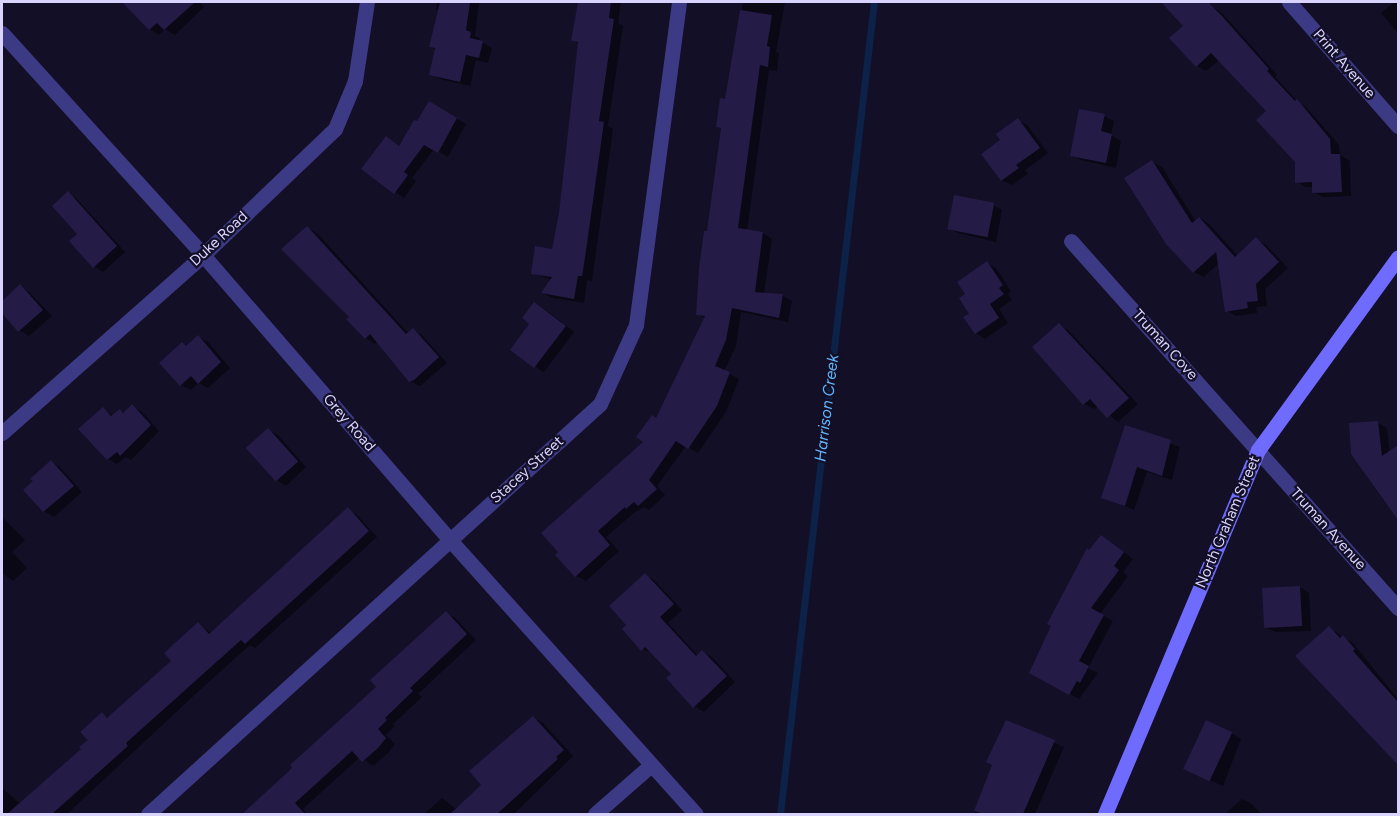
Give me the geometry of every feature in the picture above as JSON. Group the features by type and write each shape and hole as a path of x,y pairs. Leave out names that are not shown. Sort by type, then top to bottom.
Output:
{"main road":[{"name":"North Graham Street","path":"1105,814 1258,450 1398,257"}],"street":[{"name":"Duke Road","path":"2,433 202,255 335,129 355,81 367,2"},
{"name":"Stacey Street","path":"148,814 600,404 636,325 679,2"},
{"name":"Print Avenue","path":"1289,2 1398,126"},
{"name":"Grey Road","path":"2,33 202,255 450,540 696,814"},
{"name":"Truman Cove","path":"1071,241 1258,450"},
{"name":"Truman Avenue","path":"1258,450 1398,608"},
{"path":"595,814 651,765"}],"building":[{"path":"122,2 195,2 164,30 157,23 149,30"},
{"path":"440,2 470,2 466,30 471,32 470,38 483,41 479,58 466,55 460,82 429,75 435,48 429,47"},
{"path":"578,2 611,2 609,18 614,19 599,121 604,122 585,258 582,276 578,276 574,299 541,293 552,277 531,274 535,246 552,249 559,213 578,42 571,41"},
{"path":"1161,2 1208,2 1222,16 1269,69 1267,71 1295,101 1297,99 1330,139 1331,154 1340,154 1342,192 1312,193 1312,182 1295,183 1295,162 1256,120 1266,111 1211,53 1196,67 1169,38 1183,26"},
{"path":"740,10 772,15 767,46 770,47 768,67 760,65 738,228 763,232 755,292 783,294 779,318 732,308 726,340 715,366 730,372 717,406 688,449 676,441 649,480 657,489 638,506 634,502 626,509 625,507 598,531 610,545 575,577 555,555 558,552 541,533 643,442 636,437 652,415 656,418 705,316 696,315 699,268 704,231 707,231 721,128 716,127 720,98 725,99"},
{"path":"429,101 457,118 438,153 424,145 404,172 408,175 394,194 361,169 386,136 399,146 414,120 417,121"},
{"path":"1079,109 1105,114 1101,131 1112,134 1106,163 1070,156"},
{"path":"1018,118 1040,148 1016,165 1019,168 1001,181 981,154 1000,140 996,134"},
{"path":"1152,160 1192,223 1199,217 1235,257 1256,237 1279,262 1256,284 1258,301 1247,302 1248,308 1225,312 1216,252 1193,273 1166,244 1124,178"},
{"path":"68,191 117,246 93,268 69,241 77,234 52,206"},
{"path":"954,195 994,203 988,237 947,229"},
{"path":"307,226 406,334 413,328 439,357 414,380 409,382 370,334 365,339 346,319 349,317 281,249"},
{"path":"987,261 1003,285 999,288 1004,294 990,304 999,318 975,334 963,317 969,314 959,298 965,294 957,282"},
{"path":"20,284 43,310 18,332 2,313 2,301"},
{"path":"534,302 566,326 534,368 510,350 529,324 522,318"},
{"path":"1059,323 1129,398 1107,418 1090,399 1083,405 1032,347"},
{"path":"198,335 221,362 198,384 191,376 180,386 159,363 182,342 186,346"},
{"path":"132,404 151,425 120,456 117,452 107,460 78,429 103,407 111,416 120,409 123,413"},
{"path":"1378,421 1382,456 1398,445 1398,520 1351,454 1349,423"},
{"path":"1125,425 1171,440 1162,476 1137,467 1125,506 1101,498"},
{"path":"268,428 298,461 276,482 246,448"},
{"path":"51,460 74,486 43,512 23,490 33,481 30,479"},
{"path":"348,507 369,531 245,644 241,640 126,743 128,746 52,814 7,814 81,749 79,747 88,740 80,732 102,712 107,718 171,661 164,653 198,622 209,634"},
{"path":"1101,535 1124,552 1114,566 1119,570 1091,608 1104,615 1079,661 1089,666 1080,683 1077,681 1069,695 1029,673 1051,626 1047,624 1087,548 1089,550"},
{"path":"645,573 674,604 660,617 696,656 702,650 727,676 693,708 666,678 671,674 645,647 641,651 622,629 626,625 609,606"},
{"path":"1300,586 1302,626 1264,628 1262,588"},
{"path":"446,611 467,634 410,688 413,691 385,718 387,720 378,729 386,738 378,748 362,762 352,751 295,803 305,814 242,814 289,771 292,767 290,765 376,687 370,680"},
{"path":"1329,626 1340,638 1343,635 1355,649 1353,651 1398,702 1398,765 1295,656"},
{"path":"533,716 564,750 556,757 558,759 497,814 450,814 481,785 469,771"},
{"path":"1006,720 1055,740 1023,814 984,814 974,811 992,765 986,762"},
{"path":"1206,720 1232,732 1209,781 1183,769"}],"waterway":[{"name":"Harrison Creek","path":"780,814 874,2"}]}
